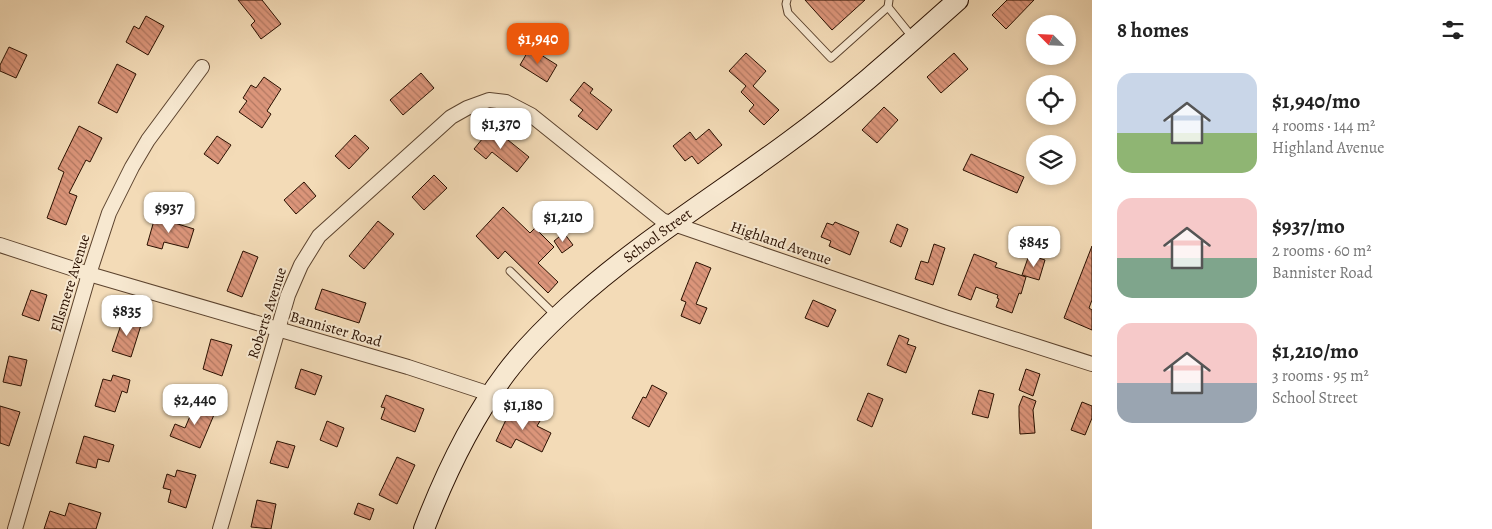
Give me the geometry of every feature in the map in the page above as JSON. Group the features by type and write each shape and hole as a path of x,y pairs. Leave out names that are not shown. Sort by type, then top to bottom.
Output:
{"street":[{"name":"School Street","path":"424,529 457,453 490,394 528,346 557,317 604,275 824,116 958,0"},
{"name":"Ellsmere Avenue","path":"15,529 89,274 109,213 148,140 202,67"},
{"name":"Highland Avenue","path":"488,100 506,102 523,110 662,220 1092,364"},
{"name":"Roberts Avenue","path":"220,529 278,329 297,272 309,250 319,236 451,117 474,104 488,100"},
{"name":"Bannister Road","path":"0,245 89,274 408,366 490,394"}],"lane":[{"path":"787,0 788,13 831,58 888,4 914,40"},
{"path":"510,271 557,317"}],"building":[{"path":"238,0 262,0 281,24 261,39 251,25 255,21"},
{"path":"805,0 865,0 832,30"},
{"path":"1007,0 1034,0 1006,29 992,15"},
{"path":"146,16 164,26 148,55 126,42 134,26 139,29"},
{"path":"9,47 27,55 16,78 0,71 0,65"},
{"path":"530,48 557,65 547,82 520,65"},
{"path":"746,53 766,71 753,86 779,110 764,125 749,111 754,105 741,92 746,86 729,71"},
{"path":"954,53 968,69 941,93 927,77"},
{"path":"117,64 136,74 117,113 98,103"},
{"path":"421,73 434,88 403,115 390,100"},
{"path":"264,77 281,89 267,111 271,114 262,128 239,112 247,101 243,98 251,85 256,88"},
{"path":"584,82 593,89 590,93 612,110 597,130 578,116 583,110 570,100"},
{"path":"884,107 898,120 877,143 862,130"},
{"path":"79,126 102,138 90,162 86,160 69,193 77,196 66,225 47,218 64,172 58,169"},
{"path":"492,127 529,157 517,172 492,152 486,159 474,149"},
{"path":"709,129 722,145 698,164 692,156 685,161 673,146 690,132 696,140"},
{"path":"355,135 369,148 349,169 335,156"},
{"path":"217,136 231,145 218,164 204,154"},
{"path":"971,154 1024,177 1017,193 963,170"},
{"path":"434,175 447,188 424,210 412,197"},
{"path":"304,182 316,196 296,214 284,200"},
{"path":"503,207 530,233 535,228 554,247 538,263 558,282 548,293 505,251 498,259 476,236"},
{"path":"155,217 194,229 188,248 164,242 162,249 147,245"},
{"path":"378,221 394,234 364,269 349,256"},
{"path":"835,222 859,232 850,255 829,246 831,241 821,237 827,223 833,225"},
{"path":"897,224 908,229 901,247 890,242"},
{"path":"564,233 573,245 562,253 554,241"},
{"path":"934,244 945,248 933,285 915,279 921,261 928,263"},
{"path":"1092,246 1092,300 1089,308 1092,310 1092,330 1064,318"},
{"path":"243,251 258,257 242,297 227,291"},
{"path":"974,254 997,263 995,267 1026,277 1021,294 1019,293 1012,313 996,307 999,299 997,298 998,295 976,287 971,300 958,295"},
{"path":"1029,255 1045,260 1039,280 1022,275"},
{"path":"696,262 711,268 696,304 707,308 700,324 681,316 686,302 681,300"},
{"path":"322,289 366,303 359,323 315,309"},
{"path":"31,290 47,295 39,321 22,315"},
{"path":"813,300 836,310 828,327 805,318"},
{"path":"124,316 142,322 131,357 112,351"},
{"path":"899,335 909,339 907,344 916,347 906,373 887,365"},
{"path":"211,339 232,345 222,376 203,369"},
{"path":"9,356 27,360 21,386 3,382"},
{"path":"301,369 322,376 315,395 295,388"},
{"path":"1026,369 1040,374 1033,396 1019,390"},
{"path":"113,375 130,380 127,393 122,391 115,412 95,406 103,379 111,381"},
{"path":"652,385 667,393 649,427 632,418 643,397 646,398"},
{"path":"979,390 994,394 988,418 972,414"},
{"path":"868,393 883,399 872,427 857,420"},
{"path":"386,395 424,409 415,432 381,419 385,408 381,407"},
{"path":"1023,396 1036,401 1033,410 1035,433 1020,434 1019,406"},
{"path":"196,402 216,410 200,448 170,436 175,424 185,428"},
{"path":"1082,402 1092,406 1092,418 1085,435 1071,430"},
{"path":"0,406 20,412 9,446 0,443"},
{"path":"512,407 540,421 537,426 551,433 542,452 516,439 511,448 496,441"},
{"path":"327,421 344,428 337,447 320,440"},
{"path":"84,436 114,445 109,462 98,459 96,468 76,463"},
{"path":"277,441 295,446 288,468 270,463"},
{"path":"397,457 415,465 397,504 379,495"},
{"path":"177,470 196,475 186,508 168,502 171,490 163,488 167,474 175,477"},
{"path":"257,500 276,504 271,529 251,527"},
{"path":"69,503 101,513 96,529 44,529 50,511 65,516"},
{"path":"358,503 374,509 370,520 354,514"}]}
